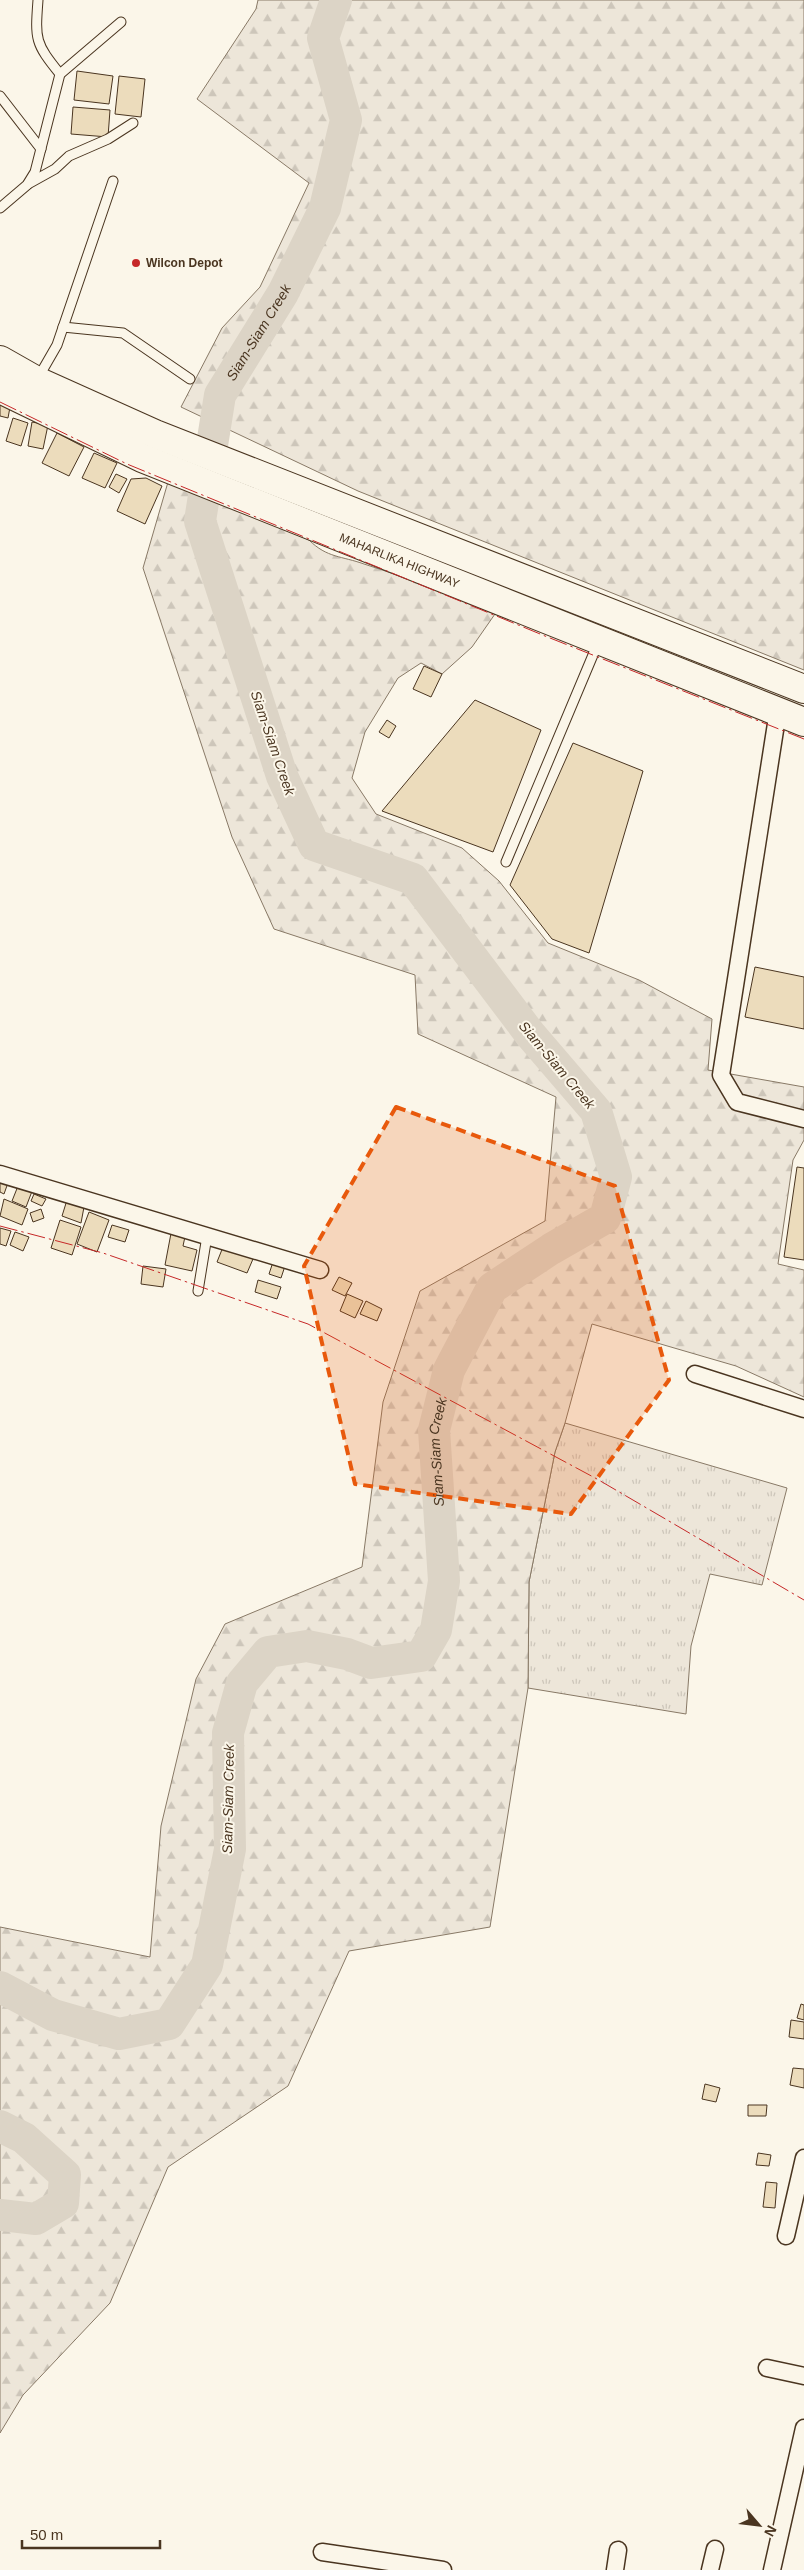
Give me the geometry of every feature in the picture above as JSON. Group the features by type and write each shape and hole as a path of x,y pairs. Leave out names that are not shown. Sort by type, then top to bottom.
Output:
{"highway":[{"name":"MAHARLIKA HIGHWAY","path":"0,360 37,381 155,434 287,501 599,640 804,722"},
{"name":"MAHARLIKA HIGHWAY","path":"0,389 142,458 287,501 804,690"}],"street":[{"path":"778,711 721,1075 737,1102 804,1119"},
{"path":"0,1174 320,1270"},
{"path":"695,1374 804,1409"},
{"path":"786,2236 804,2158"},
{"path":"767,2368 804,2376"},
{"path":"772,2570 804,2428"},
{"path":"710,2570 715,2549"},
{"path":"615,2570 618,2550"},
{"path":"322,2552 443,2570"}],"lane":[{"path":"38,0 35,35 41,50 60,74"},
{"path":"27,185 35,172 60,74 121,22"},
{"path":"0,96 41,149"},
{"path":"0,208 27,185 55,169 69,156 108,139 133,123"},
{"path":"37,381 57,345 113,182"},
{"path":"63,327 122,332 190,379"},
{"path":"506,862 599,640"},
{"path":"198,1291 207,1236"}],"highlighted area":[{"path":"396,1107 615,1186 669,1380 571,1514 355,1484 304,1266"}],"green space":[{"path":"258,0 804,0 804,670 358,491 181,407 222,328 260,287 309,183 197,99 256,9"},
{"path":"168,482 212,498 309,540 322,550 335,556 397,575 495,614 472,647 442,674 421,663 398,678 365,732 352,778 376,814 462,848 499,881 548,943 639,980 712,1019 708,1070 804,1087 804,1140 793,1160 778,1264 804,1270 804,1397 736,1366 592,1324 565,1423 555,1452 529,1582 528,1688 490,1927 349,1951 288,2086 168,2167 110,2303 23,2395 0,2433 0,1927 150,1957 161,1826 196,1679 225,1624 362,1567 383,1402 420,1291 545,1221 556,1097 418,1034 415,975 274,929 232,837 143,568"},
{"path":"565,1423 787,1488 762,1585 710,1574 691,1646 686,1714 528,1688 529,1582 555,1452"}],"building":[{"path":"77,71 113,76 109,104 74,100"},
{"path":"119,76 145,79 141,117 115,114"},
{"path":"73,107 110,110 108,137 71,134"},
{"path":"0,404 10,407 8,418 0,416"},
{"path":"13,418 28,423 21,446 6,441"},
{"path":"32,422 48,425 43,449 28,446"},
{"path":"57,433 84,447 69,476 42,463"},
{"path":"94,453 117,463 105,488 82,478"},
{"path":"116,474 127,479 119,493 109,487"},
{"path":"146,478 162,486 145,524 117,511 131,479"},
{"path":"424,666 442,674 431,697 413,689"},
{"path":"475,700 541,730 493,852 382,811"},
{"path":"387,720 396,726 389,738 379,732"},
{"path":"573,743 643,771 589,953 552,939 510,885"},
{"path":"755,967 804,977 804,1029 745,1017"},
{"path":"797,1167 804,1168 804,1260 784,1257"},
{"path":"0,1176 9,1180 4,1194 0,1192"},
{"path":"20,1181 34,1186 26,1207 12,1201"},
{"path":"34,1194 46,1199 42,1206 31,1201"},
{"path":"4,1199 28,1209 22,1225 0,1216"},
{"path":"67,1200 84,1207 81,1223 62,1216"},
{"path":"41,1209 44,1218 33,1222 30,1213"},
{"path":"89,1212 109,1220 97,1252 77,1244"},
{"path":"60,1220 81,1227 72,1255 51,1248"},
{"path":"112,1225 129,1230 125,1242 108,1237"},
{"path":"0,1228 11,1231 6,1246 0,1244"},
{"path":"172,1228 186,1232 183,1246 197,1250 192,1271 165,1265"},
{"path":"15,1232 29,1237 23,1251 10,1245"},
{"path":"223,1247 253,1259 247,1273 217,1262"},
{"path":"273,1262 285,1266 281,1278 269,1274"},
{"path":"143,1266 166,1269 163,1287 141,1284"},
{"path":"339,1277 352,1283 345,1296 332,1290"},
{"path":"258,1280 281,1287 277,1299 255,1292"},
{"path":"347,1294 363,1301 355,1318 340,1311"},
{"path":"366,1301 382,1309 377,1321 360,1314"},
{"path":"801,2004 804,2005 804,2020 797,2018"},
{"path":"791,2020 804,2022 804,2039 789,2037"},
{"path":"793,2068 804,2069 804,2088 790,2085"},
{"path":"705,2084 720,2088 716,2102 702,2099"},
{"path":"748,2105 767,2105 766,2116 748,2116"},
{"path":"758,2153 771,2155 769,2166 756,2165"},
{"path":"766,2182 777,2183 775,2208 763,2207"}],"waterway":[{"name":"Siam-Siam Creek","path":"0,1987 53,2015 119,2034 169,2024 207,1965 230,1849 228,1733 242,1683 268,1652 307,1646 347,1654 371,1663 421,1656 436,1630 444,1581 434,1430 449,1370 492,1288 551,1249 605,1218 616,1177 596,1111 530,1034 413,879 314,845 282,776 200,521 220,395 283,293 325,208 346,120 323,38 336,0"},
{"name":"Siam-Siam Creek","path":"0,2126 24,2138 65,2175 63,2203 36,2219 0,2215"}],"power":[{"path":"0,402 127,464 545,636 804,739"},
{"path":"0,1226 103,1253 308,1324 597,1479 804,1600"}],"place":[{"name":"Wilcon Depot","path":"136,263"}]}
